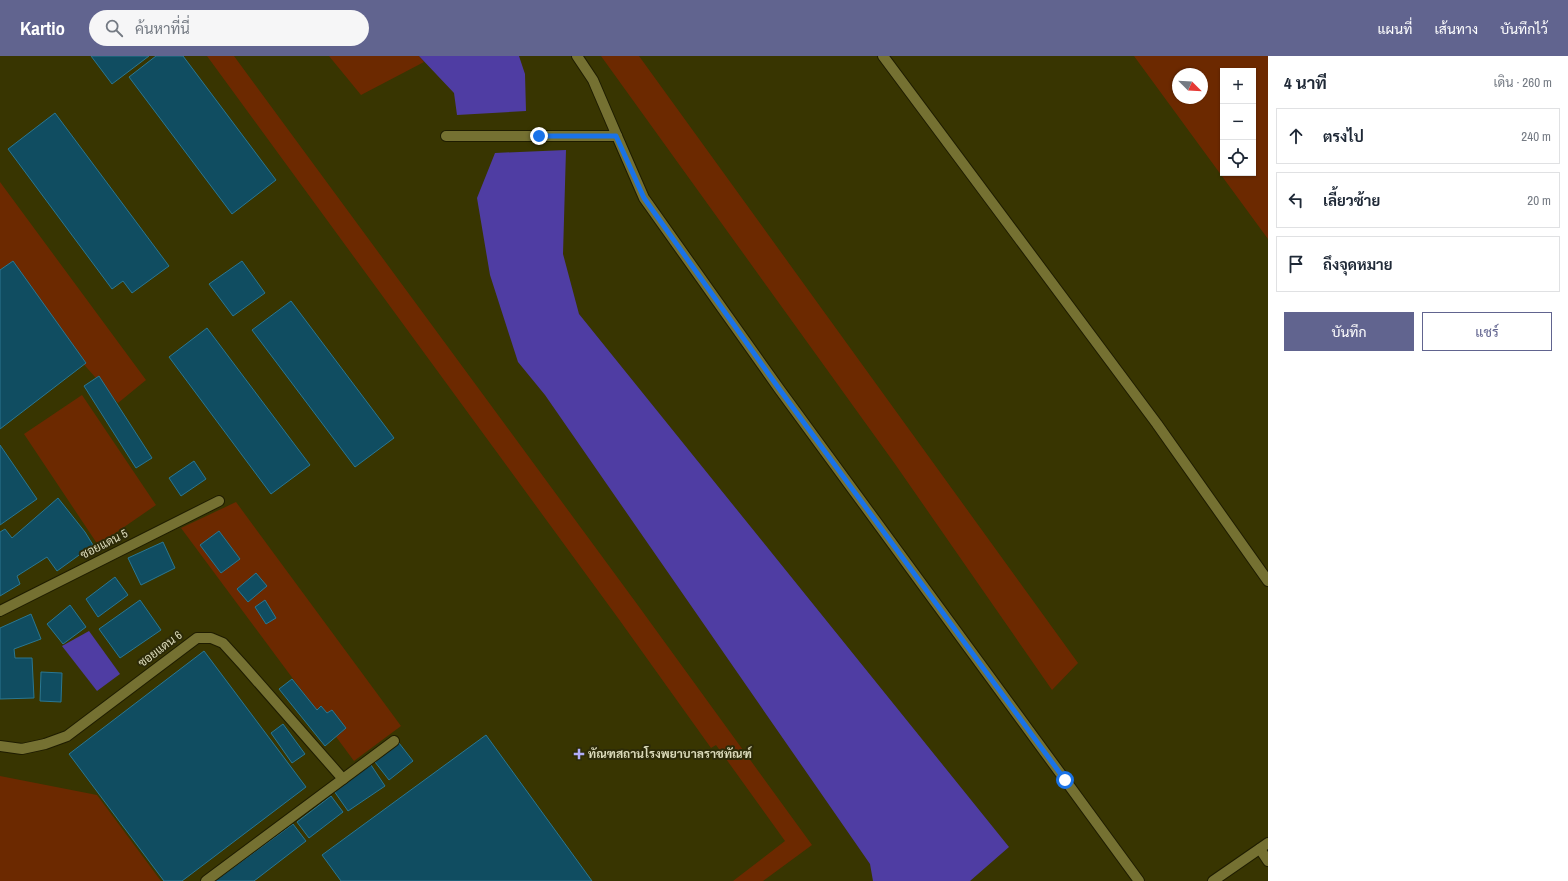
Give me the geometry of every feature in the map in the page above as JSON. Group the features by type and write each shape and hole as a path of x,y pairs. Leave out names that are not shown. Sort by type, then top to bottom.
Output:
{"street":[{"path":"577,56 593,80 644,198 780,390 1139,881"},
{"path":"883,56 1157,424 1268,581"},
{"path":"446,136 616,136"},
{"name":"ซอยแดน 5","path":"0,611 219,501"},
{"name":"ซอยแดน 6","path":"0,746 22,749 45,744 67,736 197,638 211,638 222,643 244,665 343,779"},
{"path":"206,881 394,741"},
{"path":"1213,881 1264,846 1268,861"}],"shaded area":[{"path":"207,56 234,56 637,604 812,845 763,881 733,881 785,841 716,745 711,748 618,618"},
{"path":"329,56 419,56 424,62 361,95"},
{"path":"419,56 519,56 525,74 526,111 457,115 454,93"},
{"path":"601,56 639,56 1078,663 1052,690 895,464"},
{"path":"1134,56 1268,56 1268,239 1222,176 1256,176 1256,68 1220,68 1220,173"},
{"path":"566,150 563,254 579,314 1009,847 970,881 873,881 870,864 545,395 518,362 490,275 477,198 495,153"},
{"path":"0,182 146,380 118,403 4,274 0,275"},
{"path":"82,395 156,505 98,545 24,434"},
{"path":"236,502 401,726 354,761 181,528"},
{"path":"89,631 120,674 97,691 62,646"},
{"path":"0,776 97,795 161,881 0,881"}],"building":[{"path":"91,56 149,56 112,84"},
{"path":"156,56 183,56 276,180 232,214 129,77"},
{"path":"55,113 169,266 132,293 123,281 112,289 8,149"},
{"path":"13,261 86,363 0,429 0,270"},
{"path":"242,261 265,293 233,316 209,284"},
{"path":"291,301 394,438 355,467 252,330"},
{"path":"207,328 310,465 271,494 169,357"},
{"path":"99,376 152,458 136,468 84,386"},
{"path":"0,445 37,499 0,525"},
{"path":"194,461 206,479 181,496 169,478"},
{"path":"58,498 85,532 93,545 57,571 47,557 17,576 20,584 0,596 0,532 5,529 12,538"},
{"path":"219,531 240,559 221,573 200,545"},
{"path":"163,542 175,568 141,585 128,558"},
{"path":"256,573 267,586 248,602 237,589"},
{"path":"115,577 128,595 98,617 86,599"},
{"path":"140,600 161,630 120,658 99,629"},
{"path":"265,600 276,618 266,624 255,607"},
{"path":"70,605 86,627 63,644 47,624"},
{"path":"31,614 41,639 14,649 15,658 32,658 34,698 0,699 0,628"},
{"path":"204,651 306,787 182,881 164,881 69,754"},
{"path":"41,672 62,673 61,702 40,701"},
{"path":"292,679 317,710 321,706 327,713 332,710 346,728 325,746 279,689"},
{"path":"283,724 305,754 292,763 271,733"},
{"path":"486,735 592,881 341,881 322,855"},
{"path":"399,743 413,761 389,780 375,762"},
{"path":"371,765 385,786 348,811 334,791"},
{"path":"331,796 343,812 309,838 297,822"},
{"path":"293,824 306,841 254,881 215,881"}],"place":[{"name":"ทัณฑสถานโรงพยาบาลราชทัณฑ์","path":"579,754"}],"route":[{"path":"539,136 616,136 644,198 780,390 1065,780"}]}
